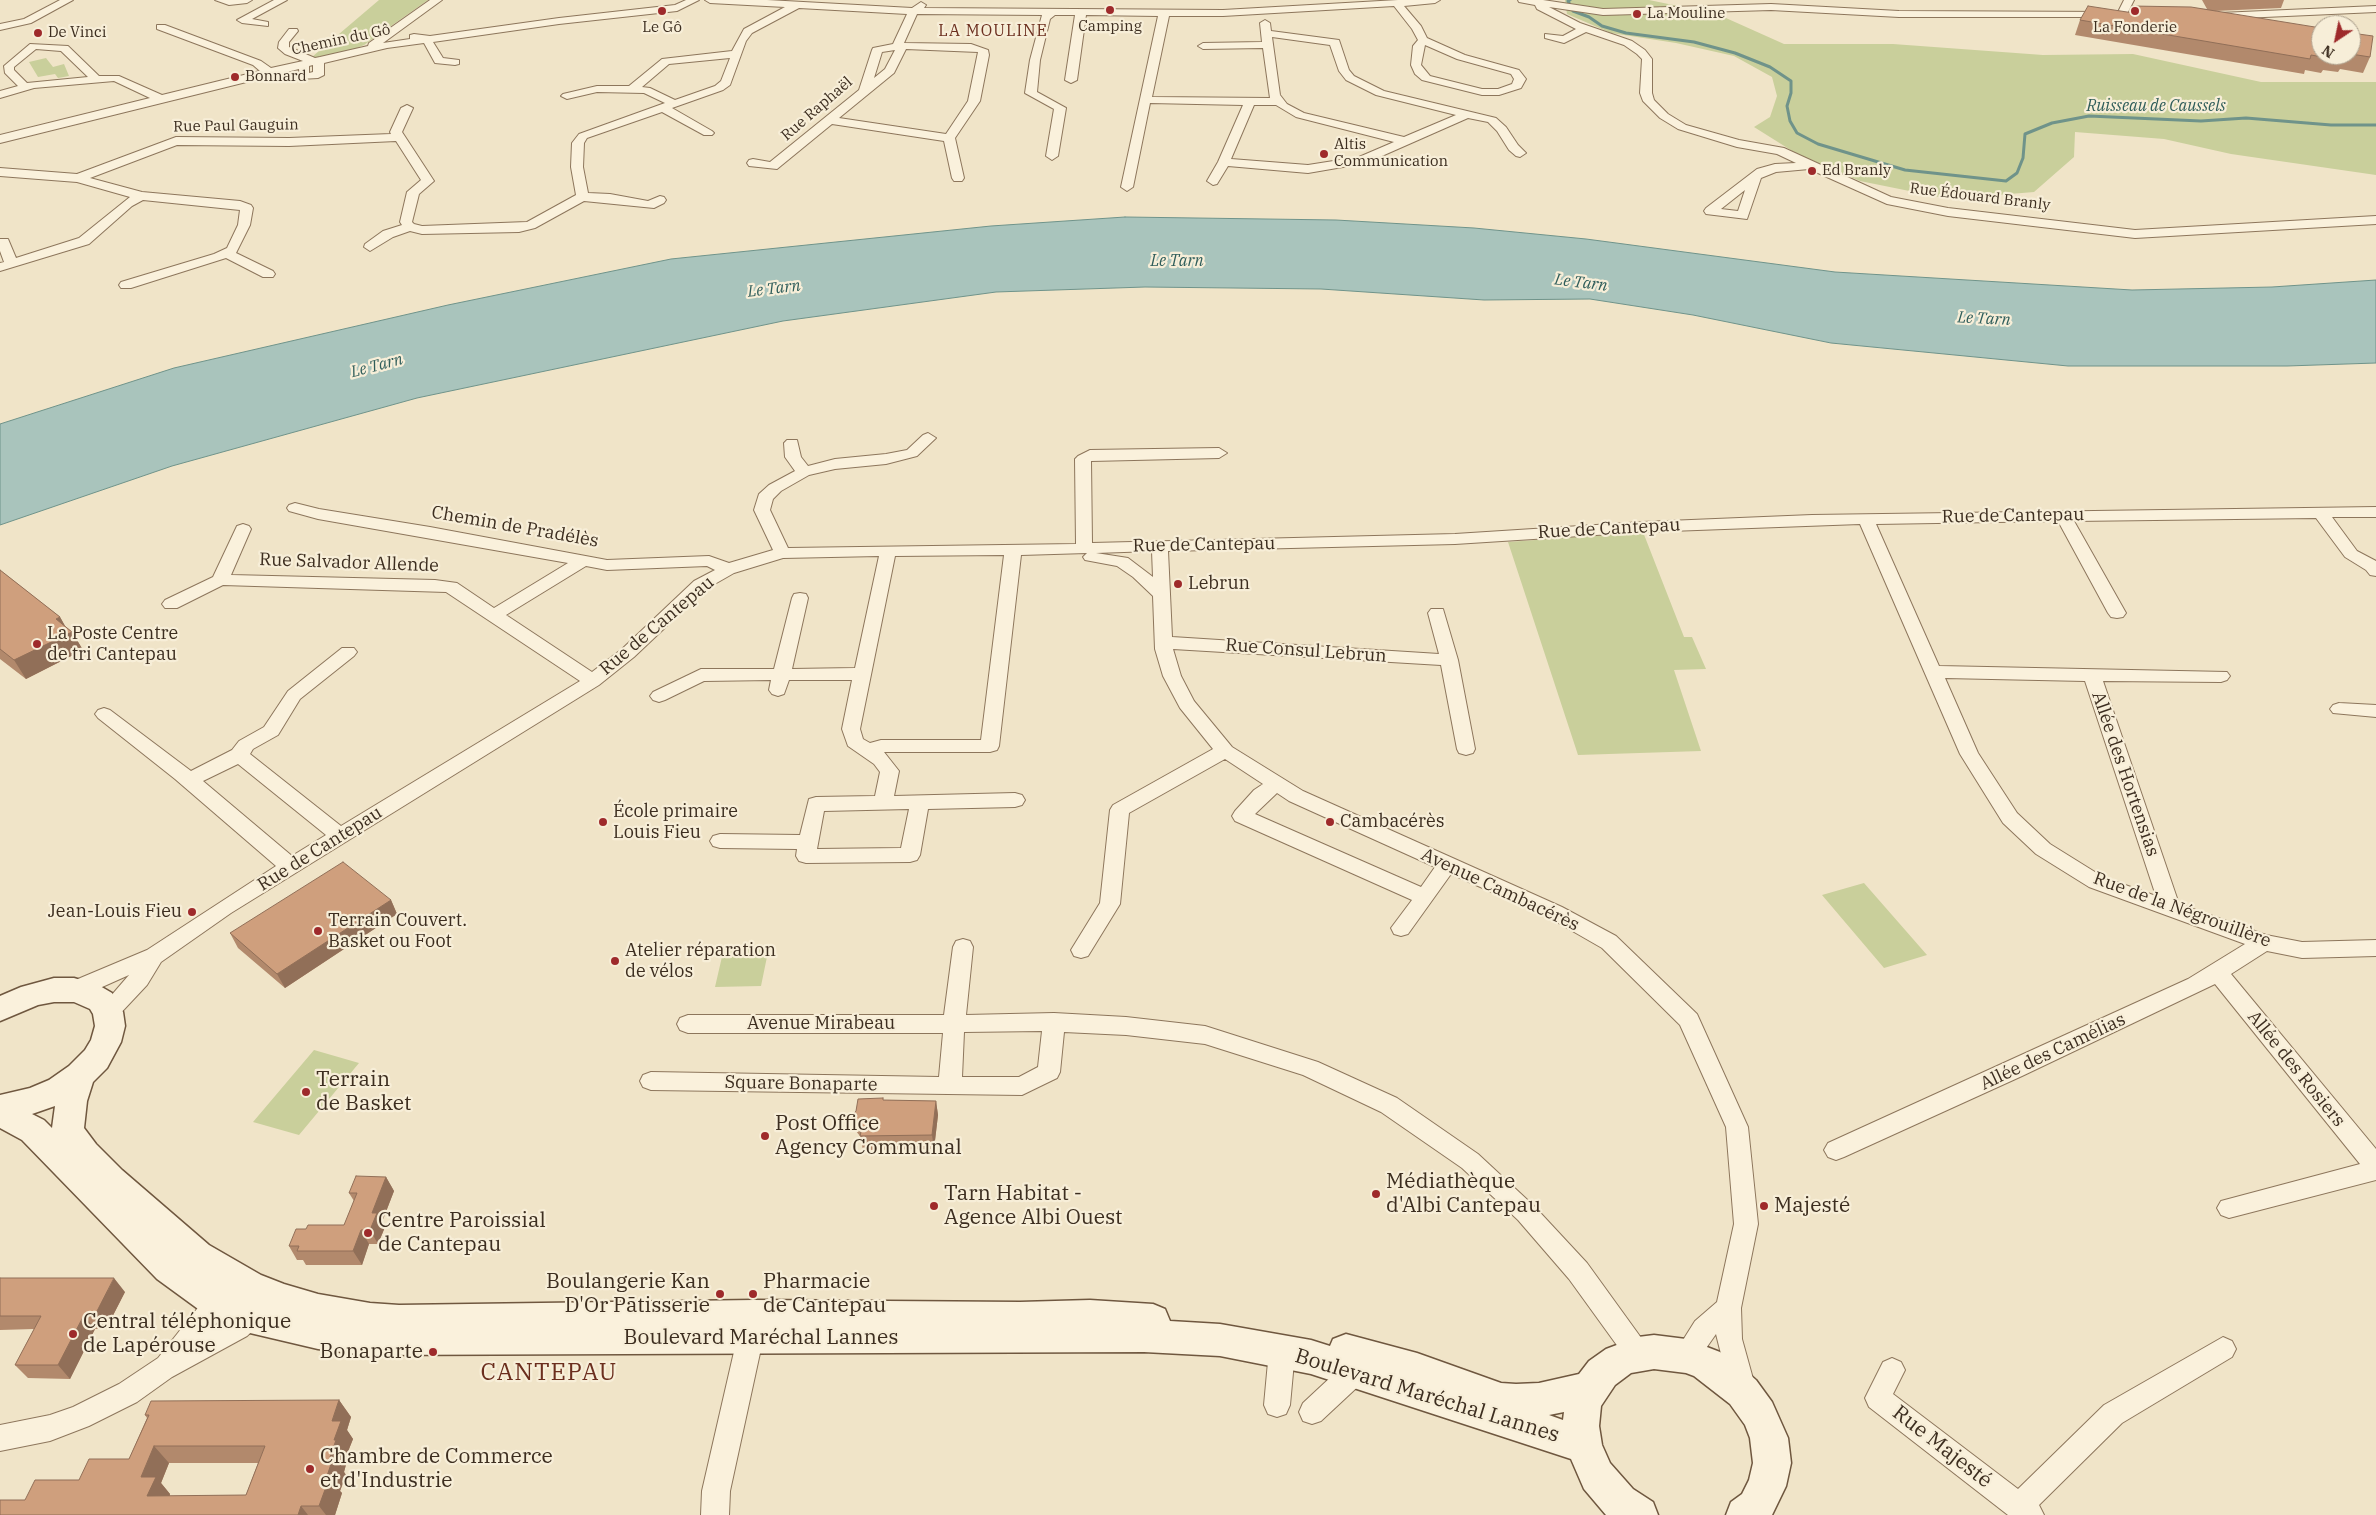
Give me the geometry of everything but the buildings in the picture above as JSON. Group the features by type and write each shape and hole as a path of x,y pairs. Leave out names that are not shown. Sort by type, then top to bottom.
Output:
{"main road":[{"path":"3,1002 54,990 74,990 89,994 101,1002 108,1012"},
{"name":"Boulevard Maréchal Lannes","path":"0,1108 38,1100 60,1089 80,1075 96,1059 106,1042 110,1026 108,1012"},
{"name":"Boulevard Maréchal Lannes","path":"80,1075 71,1101 68,1131 84,1154 110,1180 197,1256 249,1286 281,1299 318,1310 370,1319 399,1321 752,1326 1144,1336 1220,1340 1311,1357 1503,1418 1584,1446"},
{"name":"Boulevard Maréchal Lannes","path":"0,1112 32,1130 169,1268 237,1306 318,1333 366,1339 1090,1316 1216,1323 1310,1340 1417,1370 1501,1400 1538,1400 1590,1389"},
{"name":"Boulevard Maréchal Lannes","path":"1639,1515 1620,1502 1597,1476 1584,1446 1581,1426 1583,1406 1590,1389 1602,1373 1619,1361 1638,1354 1654,1352 1686,1356 1713,1368 1743,1392 1759,1414 1769,1438 1772,1463 1764,1501 1745,1515"}],"street":[{"path":"220,0 230,2 247,0"},
{"path":"264,24 242,20 282,0"},
{"path":"366,50 400,30 437,0"},
{"name":"Chemin du Gô","path":"0,139 269,72 387,45 426,38 677,8 694,0"},
{"path":"710,0 915,11 1164,13 1264,12 1435,0"},
{"path":"864,91 890,72 912,14 924,0"},
{"path":"1148,0 1164,13"},
{"path":"1523,0 1603,12 1771,7 1899,14 2032,9 2126,14 2129,0"},
{"path":"0,27 27,21 63,2"},
{"name":"Rue Édouard Branly","path":"1539,2 1541,8 1585,28 1628,43 1641,52 1647,59 1646,93 1649,101 1664,116 1682,127 1737,143 1780,151 1887,200 1914,206 2117,233 2174,233 2376,220"},
{"path":"1397,4 1417,28 1422,40 1461,57 1514,72 1520,79 1517,86 1499,92 1482,92 1426,78 1419,72 1416,65 1418,46 1422,40"},
{"path":"582,197 577,167 578,144 583,136 719,88 726,83 741,41 748,31 795,6"},
{"path":"2212,16 2250,16 2376,9"},
{"path":"1052,12 1045,18 1031,93 1060,108 1052,156"},
{"path":"1072,80 1082,12"},
{"path":"1264,12 1274,96 1280,102 1300,115 1405,141"},
{"path":"1127,187 1164,13"},
{"path":"27,21 35,44 34,46"},
{"path":"161,27 257,63 269,72"},
{"path":"1549,36 1564,40 1585,28"},
{"path":"400,30 408,37 426,38 439,61 455,62"},
{"path":"387,45 400,30"},
{"path":"293,31 284,42 283,48 312,62"},
{"path":"1203,46 1267,39 1335,42 1344,70 1350,78 1380,93 1492,120 1502,129 1513,147 1520,153"},
{"path":"24,86 9,71 8,66 34,46 64,48 96,79"},
{"path":"900,46 971,47 983,50 984,55 974,101 949,138 958,178"},
{"name":"Rue Raphaël","path":"753,162 773,166 864,91 877,50 900,46"},
{"path":"631,90 666,61 736,54"},
{"path":"0,94 24,86 115,78 160,99"},
{"path":"567,96 597,90 646,90 708,133"},
{"path":"1145,100 1280,102"},
{"path":"1214,181 1249,103"},
{"path":"407,108 396,132 428,181 413,192 406,222 409,227"},
{"path":"1224,162 1308,169 1329,167 1362,160 1469,113"},
{"path":"831,120 949,138"},
{"name":"Rue Paul Gauguin","path":"78,178 176,142 289,142 400,137"},
{"path":"1755,177 1761,172 1775,168 1811,165"},
{"path":"0,172 78,178 141,196 247,208 244,225 232,250 126,285"},
{"path":"3,242 6,265 84,241 128,203 141,196"},
{"path":"370,247 388,234 409,227 422,230 519,228 531,225 582,197 610,198 650,205 660,200"},
{"path":"226,253 268,274"},
{"path":"783,553 765,520 762,510 766,497 775,488 804,472 835,464 886,459 912,453 928,438"},
{"path":"792,443 793,457 804,472"},
{"path":"1084,548 1083,459 1090,455 1219,453"},
{"name":"Chemin de Pradélès","path":"295,508 318,514 607,565 709,561 728,569"},
{"name":"Rue de Cantepau","path":"74,990 154,956 202,922 592,681 628,653 700,585 728,569 760,558 783,553 1013,550 1455,539 1643,527 1866,519 2376,512"},
{"path":"2321,513 2351,554 2372,566 2376,571"},
{"path":"2063,515 2117,613"},
{"name":"Rue de la Négrouillère","path":"1866,519 1969,754 2010,818 2043,849 2096,882 2264,943 2302,950 2376,948"},
{"path":"220,580 243,528"},
{"name":"Avenue Cambacérès","path":"1160,546 1164,642 1172,676 1186,704 1225,751 1275,784 1447,865 1555,912 1609,942 1689,1020 1737,1127 1746,1224 1728,1308 1729,1339 1743,1392"},
{"path":"867,750 881,746 990,746 996,646 1013,550 1122,562 1139,573 1162,595"},
{"path":"883,803 890,771 881,759 855,742 851,729 864,674 888,551"},
{"path":"494,615 584,560"},
{"name":"Rue Salvador Allende","path":"171,604 220,580 436,585 451,587 592,681"},
{"path":"781,682 800,598"},
{"path":"1437,613 1449,660 1466,749"},
{"name":"Rue Consul Lebrun","path":"1164,642 1449,660"},
{"path":"190,780 239,755 246,745 271,731 294,695 348,652"},
{"name":"Allée des Hortensias","path":"1934,672 2092,675 2171,910"},
{"path":"659,696 701,675 781,682 864,674"},
{"path":"2092,675 2221,676"},
{"path":"2338,709 2376,711"},
{"path":"104,714 190,780 291,867"},
{"path":"1081,950 1110,904 1120,810 1225,751"},
{"path":"239,755 340,836"},
{"path":"1275,784 1261,795 1242,816 1425,897"},
{"path":"920,801 910,855 806,856 816,804 920,801 1015,800"},
{"path":"720,841 809,842"},
{"path":"1401,928 1447,865"},
{"name":"Allée des Camélias","path":"1836,1150 2196,985 2264,943"},
{"path":"950,1086 954,1024 963,947"},
{"name":"Rue de Cantepau","path":"108,1012 139,979 154,956"},
{"name":"Allée des Rosiers","path":"2217,972 2376,1166"},
{"path":"954,1024 1054,1022 1126,1026 1205,1035 1310,1068 1389,1105 1470,1160 1526,1213 1578,1272 1638,1354"},
{"name":"Square Bonaparte","path":"652,1081 1022,1086 1049,1072 1054,1022"},
{"name":"Avenue Mirabeau","path":"688,1024 954,1024"},
{"path":"2229,1208 2376,1170"},
{"path":"0,1438 50,1428 80,1417 128,1393 163,1369 238,1328 237,1306 222,1284 197,1256"},
{"path":"163,1369 237,1306 267,1309 310,1321 370,1319"},
{"path":"1686,1356 1704,1329 1728,1308"},
{"path":"715,1515 716,1491 752,1326"},
{"path":"2025,1511 2113,1414 2223,1349"},
{"path":"1277,1405 1282,1352"},
{"name":"Rue Majesté","path":"1892,1370 1878,1398 2025,1511"},
{"path":"1312,1412 1356,1371"}],"green space":[{"path":"379,0 428,0 364,45 350,51 317,58 312,57"},
{"path":"1565,0 1649,0 1717,14 1784,44 1893,44 2043,55 2133,54 2261,82 2376,82 2376,175 2231,154 2164,139 2075,132 2074,157 2034,192 1949,199 1860,181 1797,154 1754,127 1770,117 1777,96 1772,77 1734,56 1676,43 1611,33 1567,14"},
{"path":"46,58 53,67 64,64 69,76 58,78 55,74 38,77 29,62"},
{"path":"1643,532 1684,637 1692,637 1706,669 1674,670 1701,751 1578,755 1508,542"},
{"path":"1864,883 1927,955 1884,968 1822,895"},
{"path":"769,947 761,986 715,987 724,948"},
{"name":"Terrain de Basket","path":"314,1050 359,1063 299,1135 253,1122"}],"water":[{"name":"Le Tarn","path":"1125,217 1336,220 1474,228 1586,239 1835,272 2132,290 2272,287 2376,280 2376,363 2287,366 2068,366 1831,343 1693,315 1590,299 1484,300 1321,289 1145,287 996,292 783,321 417,398 172,466 0,525 0,424 174,368 448,305 671,259 991,226"}],"waterway":[{"name":"Ruisseau de Caussels","path":"1570,0 1568,1 1573,11 1589,17 1602,26 1626,33 1694,42 1735,53 1770,67 1791,81 1791,93 1787,106 1790,121 1797,133 1818,144 1905,170 2006,181 2017,173 2023,158 2025,134 2052,123 2089,116 2201,121 2246,118 2331,125 2376,125"}],"place":[{"name":"Camping","path":"1110,10"},
{"name":"Le Gô","path":"662,11"},
{"name":"La Fonderie","path":"2135,11"},
{"name":"La Mouline","path":"1637,14"},
{"name":"De Vinci","path":"38,33"},
{"name":"Bonnard","path":"235,77"},
{"name":"Altis Communication","path":"1324,154"},
{"name":"Ed Branly","path":"1812,171"},
{"name":"Lebrun","path":"1178,584"},
{"name":"La Poste Centre de tri Cantepau","path":"37,644"},
{"name":"École primaire Louis Fieu","path":"603,822"},
{"name":"Cambacérès","path":"1330,822"},
{"name":"Jean-Louis Fieu","path":"192,912"},
{"name":"Terrain Couvert. Basket ou Foot","path":"318,931"},
{"name":"Atelier réparation de vélos","path":"615,961"},
{"name":"Terrain de Basket","path":"306,1092"},
{"name":"Post Office Agency Communal","path":"765,1136"},
{"name":"Médiathèque d'Albi Cantepau","path":"1376,1194"},
{"name":"Tarn Habitat - Agence Albi Ouest","path":"934,1206"},
{"name":"Majesté","path":"1764,1206"},
{"name":"Centre Paroissial de Cantepau","path":"368,1233"},
{"name":"Boulangerie Kan D'Or Pātisserie","path":"720,1294"},
{"name":"Pharmacie de Cantepau","path":"753,1294"},
{"name":"Central téléphonique de Lapérouse","path":"73,1334"},
{"name":"Bonaparte","path":"433,1352"},
{"name":"Chambre de Commerce et d'Industrie","path":"310,1469"}],"district":[{"name":"LA MOULINE","path":"993,31"},
{"name":"CANTEPAU","path":"549,1373"}]}
